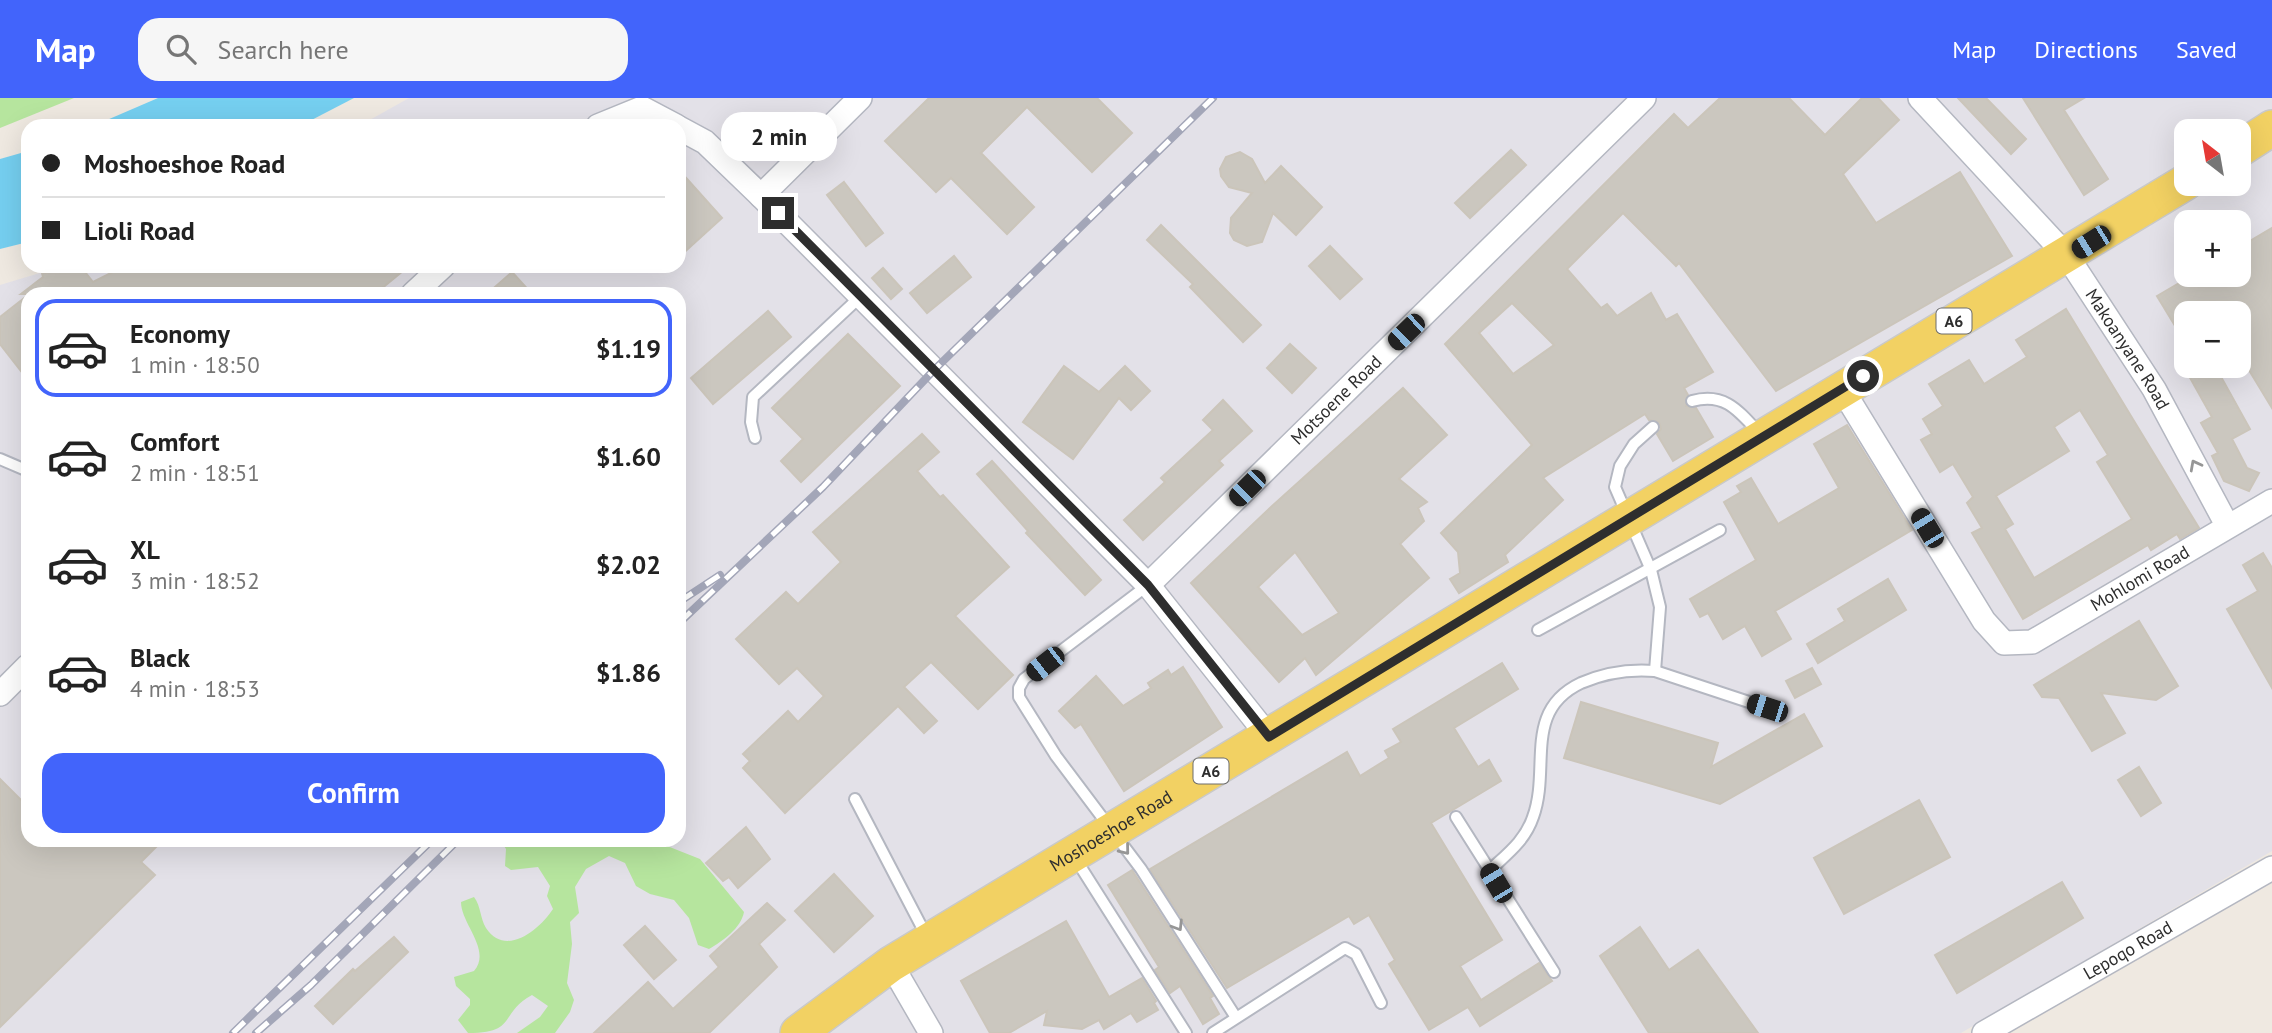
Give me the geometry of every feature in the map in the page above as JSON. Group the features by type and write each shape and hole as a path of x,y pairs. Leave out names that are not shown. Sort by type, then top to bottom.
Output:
{"main road":[{"path":"2251,142 2272,128"},
{"name":"Moshoeshoe Road","path":"799,1033 891,964 2174,189"}],"street":[{"path":"761,196 860,98"},
{"name":"Motsoene Road","path":"1148,585 1644,98"},
{"name":"Makoanyane Road","path":"1920,98 2067,256 2154,389 2227,525"},
{"path":"615,119 642,108 663,119"},
{"path":"686,131 705,142 761,196 1148,585 1269,737"},
{"path":"420,287 436,273"},
{"name":"Mohlomi Road","path":"1842,389 1984,621 2004,643 2032,642 2227,525 2272,501"},
{"path":"0,694 21,673"},
{"name":"Lepoqo Road","path":"1984,1033 2272,868"},
{"path":"891,964 931,1033"}],"lane":[{"path":"755,438 750,407 753,397 861,296"},
{"path":"1692,401 1710,396 1726,402 1763,437"},
{"path":"1653,427 1634,444 1619,466 1615,487 1651,570 1660,607 1655,671"},
{"path":"0,459 21,468"},
{"path":"1538,630 1720,530"},
{"path":"1148,585 1024,679 1019,688 1019,697 1056,756 1141,869 1235,1016"},
{"path":"1489,871 1520,843 1534,816 1544,729 1550,706 1563,692 1595,677 1640,670 1655,671 1767,708"},
{"path":"855,799 929,941"},
{"path":"1456,817 1554,972"},
{"path":"1072,854 1186,1033"},
{"path":"1219,1032 1235,1016 1345,948 1356,954 1381,1003"}],"shaded area":[{"path":"409,98 2272,98 2272,851 1961,1033 0,1033 0,285 40,273 686,273 686,119 372,119"}],"green space":[{"path":"0,98 74,98 21,119 0,128"},
{"path":"505,847 670,847 700,859 744,912 731,933 714,946 709,949 698,945 689,918 674,900 650,894 636,886 625,863 609,856 586,869 575,887 579,913 570,922 572,944 567,983 574,1000 570,1012 555,1033 517,1033 540,1017 548,1006 532,995 515,1009 501,1026 494,1030 468,1033 458,1020 470,1005 470,999 456,986 454,977 474,971 480,954 461,902 474,897 486,928 494,937 503,941 513,940 531,932 553,909 547,896 550,886 538,867 511,870 505,866"}],"water":[{"path":"158,98 354,98 314,119 109,119"},
{"path":"21,153 21,244 0,249 0,159"}],"building":[{"path":"929,98 1097,98 1132,133 1092,172 1027,107 981,153 1034,207 1007,234 951,178 936,192 885,141"},
{"path":"1720,98 1789,98 1825,135 1862,98 1878,98 1899,120 1843,174 1876,223 1960,172 2012,256 1776,391 1679,263 1676,266 1623,213 1567,269 1601,308 1607,304 1617,316 1651,293 1666,320 1677,314 1713,372 1684,388 1688,395 1686,406 1696,408 1713,437 1673,461 1657,434 1661,429 1659,422 1649,420 1645,414 1543,478 1563,500 1505,555 1508,562 1459,593 1450,579 1460,573 1458,552 1441,533 1532,445 1445,344 1674,114 1688,128","holes":["1512,303 1554,345 1513,374 1479,333"]},
{"path":"1958,98 1986,98 2026,139 2011,154"},
{"path":"2023,98 2084,98 2064,110 2108,179 2084,195"},
{"path":"1511,150 1526,165 1470,218 1455,203"},
{"path":"1240,152 1252,159 1265,183 1281,166 1322,207 1296,235 1273,213 1262,242 1247,246 1234,240 1230,233 1231,218 1252,193 1229,187 1221,176 1220,169 1226,157"},
{"path":"686,178 722,218 686,251"},
{"path":"844,182 883,233 866,246 827,195"},
{"path":"1161,225 1261,325 1243,342 1190,287 1193,284 1147,240"},
{"path":"2272,228 2272,408 2251,373 2251,301 2174,301 2174,324 2157,296 2174,286 2251,287 2251,240"},
{"path":"1330,246 1362,279 1340,299 1309,266"},
{"path":"954,256 971,277 927,313 910,293"},
{"path":"883,268 902,289 891,299 872,278"},
{"path":"42,273 86,273 93,282 111,273 400,273 384,287 30,287 43,277"},
{"path":"513,273 526,287 495,287"},
{"path":"21,300 21,371 0,344 0,317"},
{"path":"2066,309 2199,528 2180,539 2177,534 2151,550 2148,545 2023,619 1972,533 1982,528 1967,503 1973,497 1953,464 1940,472 1921,440 1932,434 1923,419 1943,406 1929,384 1969,360 1984,384 2027,357 2016,340","holes":["2080,410 2108,455 2097,462 2132,519 2034,578 2005,529 2013,524 1996,496 2069,451 2054,427"]},
{"path":"768,311 791,337 713,404 691,378"},
{"path":"848,334 900,386 801,482 781,461 803,439 772,408"},
{"path":"1290,344 1316,368 1292,393 1267,368"},
{"path":"1064,366 1099,392 1125,366 1150,391 1131,410 1119,398 1073,459 1023,422"},
{"path":"2190,378 2222,378 2250,429 2232,439 2247,468 2259,473 2249,491 2224,481 2212,456 2218,453 2201,423 2212,417"},
{"path":"1403,388 1447,435 1399,479 1427,502 1418,508 1424,521 1400,544 1429,578 1316,675 1305,658 1279,682 1191,583","holes":["1295,552 1339,613 1302,635 1258,587"]},
{"path":"1223,400 1252,431 1219,461 1223,465 1143,540 1124,520 1165,482 1161,478 1213,430 1203,420"},
{"path":"1847,425 1912,530 1775,611 1791,639 1762,656 1745,626 1723,639 1708,613 1700,617 1690,599 1756,560 1724,502 1741,492 1737,486 1751,478 1778,524 1839,488 1814,444"},
{"path":"922,434 939,452 917,471 940,497 943,495 1009,567 955,616 1013,675 978,709 931,662 904,687 937,721 924,733 898,706 785,813 743,768 750,761 743,754 788,711 798,722 824,696 797,668 779,684 736,639 786,592 798,604 841,562 813,532"},
{"path":"992,461 1101,580 1085,595 1026,533 1028,531 977,474"},
{"path":"2263,553 2272,568 2272,688 2227,609 2258,591 2243,565"},
{"path":"1888,579 1906,610 1818,663 1807,644 1845,621 1838,609"},
{"path":"2139,621 2178,686 2156,700 2101,693 2125,733 2092,751 2059,698 2042,697 2034,685"},
{"path":"1502,663 1518,689 1454,728 1478,767 1489,760 1501,781 1431,823 1502,940 1460,966 1481,1000 1539,963 1552,981 1480,1026 1468,1007 1429,1030 1389,964 1395,960 1369,915 1354,924 1349,916 1227,988 1150,869 1347,752 1360,776 1389,758 1385,751 1401,742 1393,729"},
{"path":"1183,667 1222,727 1124,791 1081,724 1075,728 1059,711 1096,676 1123,706 1151,688 1148,683 1168,670 1171,675"},
{"path":"1812,668 1821,684 1795,698 1786,681"},
{"path":"1581,702 1718,743 1711,767 1804,714 1822,746 1720,804 1564,758"},
{"path":"2139,767 2161,803 2141,816 2118,780"},
{"path":"0,779 21,800 21,847 156,847 141,862 155,875 0,1027"},
{"path":"1919,800 1950,857 1844,914 1814,858"},
{"path":"746,827 770,859 738,888 729,877 723,881 706,863"},
{"path":"1132,870 1213,996 1210,998 1219,1014 1203,1024 1180,986 1170,993 1155,970 1159,967 1108,885"},
{"path":"834,874 873,916 834,952 795,911"},
{"path":"2062,882 2083,918 1957,993 1935,955"},
{"path":"767,903 785,920 759,944 777,967 709,1033 594,1033 648,982 673,1009 719,967 710,956"},
{"path":"1066,921 1109,997 1142,978 1156,1001 1154,1003 1158,1010 1137,1022 1131,1013 1104,1029 1099,1020 1082,1029 1044,1025 1047,1011 1009,1033 990,1033 961,981"},
{"path":"645,926 676,960 654,979 624,945"},
{"path":"1640,927 1669,970 1698,950 1758,1033 1649,1033 1600,956"},
{"path":"394,937 408,952 333,1024 315,1006 353,969 355,971"}],"railway":[{"path":"686,616 823,487 934,370 1213,98"},
{"path":"686,597 720,575"},
{"path":"233,1033 425,847"},
{"path":"256,1033 311,985 451,847"}],"route":[{"path":"778,213 1148,585 1269,737 1863,376"}]}
